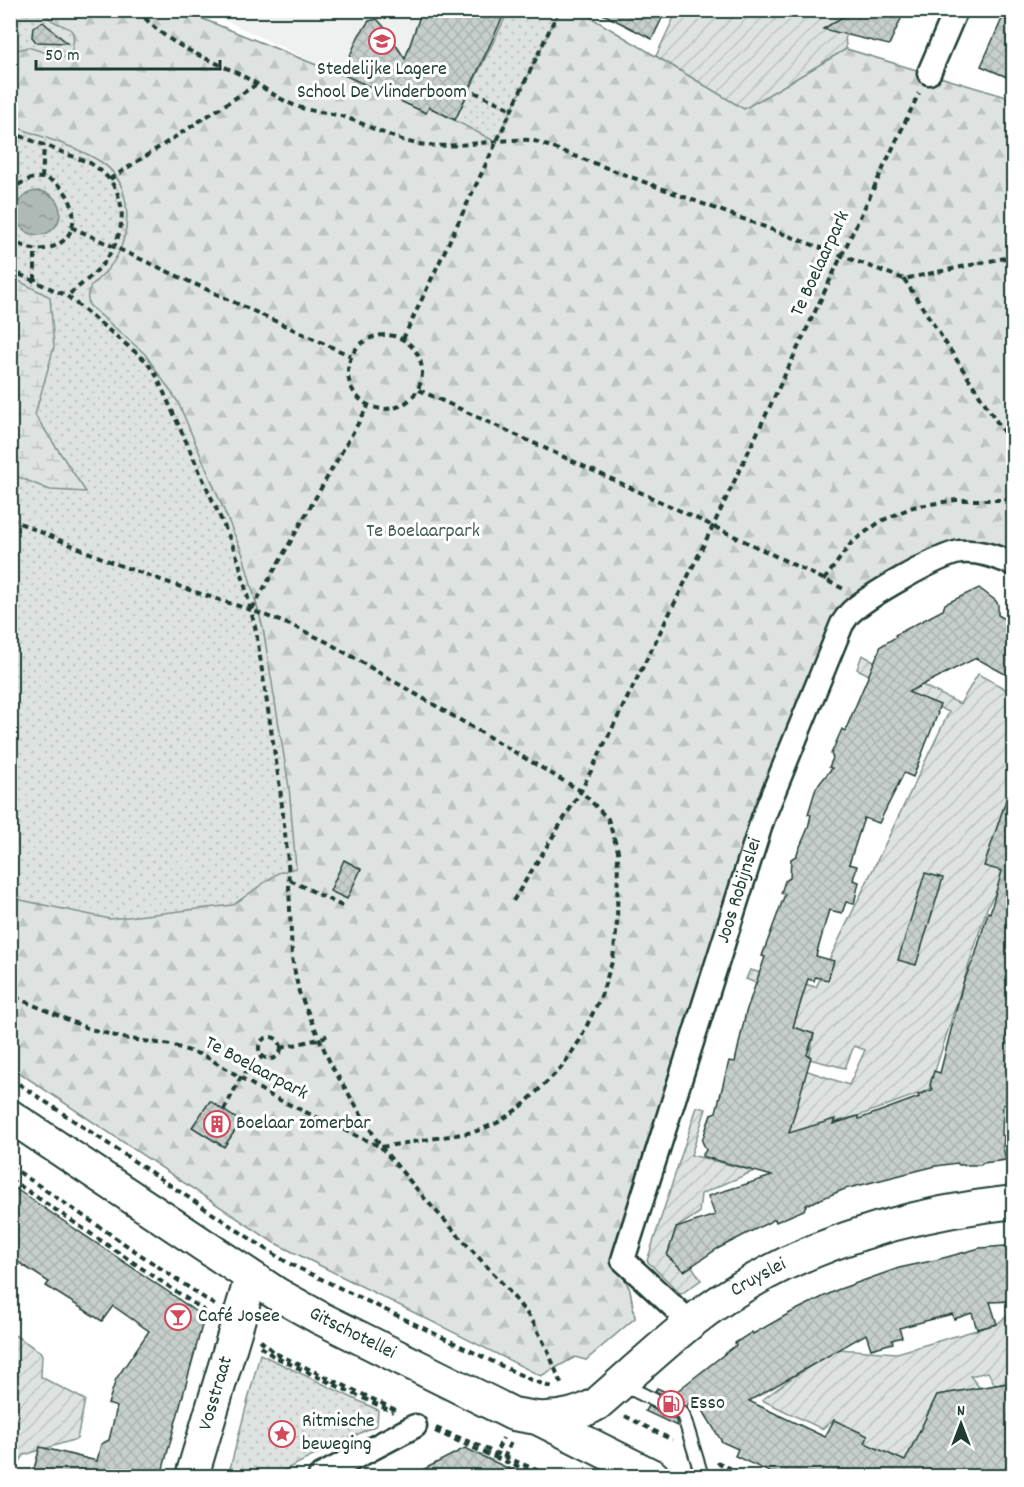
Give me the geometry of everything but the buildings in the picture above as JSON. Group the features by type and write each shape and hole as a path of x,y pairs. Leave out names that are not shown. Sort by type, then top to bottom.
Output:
{"street":[{"path":"929,73 956,10"},
{"name":"Joos Robijnslei","path":"691,1323 623,1260 763,818 842,624 850,613 865,602 944,556 974,552 1014,564"},
{"name":"Gitschotellei","path":"10,1116 251,1278 320,1318 513,1413 537,1418 653,1476"},
{"name":"Cruyslei","path":"537,1418 578,1414 609,1394 691,1323 762,1276 812,1252 900,1221 1014,1202"},
{"name":"Vosstraat","path":"192,1476 246,1331 251,1278"},
{"path":"320,1476 425,1427"}],"lane":[{"path":"609,1394 683,1414 702,1476"}],"path":[{"path":"138,10 147,21 180,47 257,84 270,94 306,109 346,117 417,144 464,145 519,140 544,144 904,279 1014,256"},
{"path":"403,339 557,11"},
{"name":"Te Boelaarpark","path":"513,901 581,790 713,526 929,73"},
{"path":"110,179 257,84"},
{"path":"465,88 512,109"},
{"path":"10,132 102,170 117,189 121,201 120,231 114,246 101,266 67,296"},
{"path":"42,178 44,146"},
{"path":"10,192 20,183 30,179 42,178 52,181 69,195 74,216 66,237 46,248 24,247 10,236"},
{"path":"71,227 351,356"},
{"path":"35,249 35,282"},
{"name":"Te Boelaarpark","path":"10,270 67,296 145,360 156,375 230,539 239,562 251,610 280,789 289,879 292,958 299,992 331,1065 381,1147 503,1284 532,1320 553,1360 562,1386"},
{"path":"904,279 1014,448"},
{"path":"384,335 403,339 413,347 421,360 423,373 419,390 411,400 389,410 368,406 355,394 349,383 348,369 351,356 359,346 371,338 384,335"},
{"path":"419,390 713,526 865,602"},
{"path":"251,610 368,406"},
{"path":"824,580 852,542 881,521 913,507 956,500 1014,500"},
{"path":"10,519 116,564 251,610 327,642 581,790 608,819 618,851 617,924 613,959 601,996 580,1040 561,1068 522,1106 497,1123 474,1132 381,1147"},
{"path":"289,879 345,907"},
{"name":"Te Boelaarpark","path":"10,995 87,1028 205,1056 273,1097 381,1147"},
{"path":"280,1048 328,1035"},
{"path":"265,1039 275,1039 280,1048 279,1055 273,1059 263,1056 259,1047 265,1039"},
{"path":"224,1110 241,1077 263,1056"},
{"path":"10,1078 288,1263 529,1379 548,1386 562,1386 609,1394 694,1450 746,1476"},
{"path":"10,1166 246,1331 275,1353 397,1412 273,1356 246,1331"},
{"path":"10,1179 205,1311"},
{"path":"425,1427 542,1476"},
{"path":"494,1456 503,1437"},
{"path":"494,1456 551,1476"}],"shaded area":[{"name":"Stedelijke Lagere School De Vlinderboom","path":"205,11 509,11 455,120 429,107 426,113"}],"green space":[{"name":"Te Boelaarpark","path":"509,10 580,11 744,109 847,49 1013,99 944,547 861,590 845,602 833,617 778,752 700,976 612,1252 630,1290 635,1318 586,1360 575,1357 541,1376 273,1242 11,1067 11,11 183,11 342,74 426,113 429,107 455,120"},
{"name":"Te Boelaarpark","path":"42,11 183,11 342,74 426,113 429,107 496,142 559,11 580,11 744,109 846,49 1013,99 1013,553 944,547 861,590 845,602 833,617 778,752 700,976 612,1252 630,1290 635,1318 586,1360 575,1357 541,1376 273,1242 11,1067 11,898 110,919 233,905 278,873 296,868 289,787 263,628 243,555 178,402 145,354 89,305 88,295 91,286 113,263 123,243 127,217 123,192 111,170 91,156 11,125 10,52 28,47 62,58 71,54 73,35 71,30 49,18"},
{"path":"677,11 856,11 845,30 846,49 744,109 656,56"},
{"path":"11,277 50,297 54,347 35,415 86,492 50,490 11,474"},
{"path":"862,655 960,704 978,674 1013,693 1013,860 987,908 929,1090 858,1116 802,1130 754,1171 805,1070 849,1085 865,1050 854,1046 845,1068 809,1059 814,1034 793,1027 801,1001 746,979 750,970 816,987 949,712 857,669"},
{"path":"697,1107 706,1109 691,1155 754,1171 701,1194 699,1213 676,1228 667,1256 684,1271 692,1266 701,1280 681,1294 647,1261"},
{"path":"1013,1312 1013,1382 995,1385 988,1372 970,1376 980,1388 937,1395 905,1461 856,1468 868,1436 834,1420 822,1429 762,1400 793,1377 838,1349 897,1353 997,1324"},
{"path":"10,1332 42,1353 41,1377 85,1400 77,1439 24,1455 11,1476"},
{"path":"260,1354 378,1410 377,1425 272,1476 228,1476"}],"water":[{"path":"38,191 47,192 54,197 59,204 59,222 54,229 47,234 38,235 29,234 22,229 17,222 16,213 17,204 22,197 29,192"}],"place":[{"name":"Stedelijke Lagere School De Vlinderboom","path":"382,41"},
{"name":"Boelaar zomerbar","path":"217,1124"},
{"name":"Café Josee","path":"178,1317"},
{"name":"Esso","path":"671,1404"},
{"name":"Ritmische beweging","path":"282,1434"}]}
